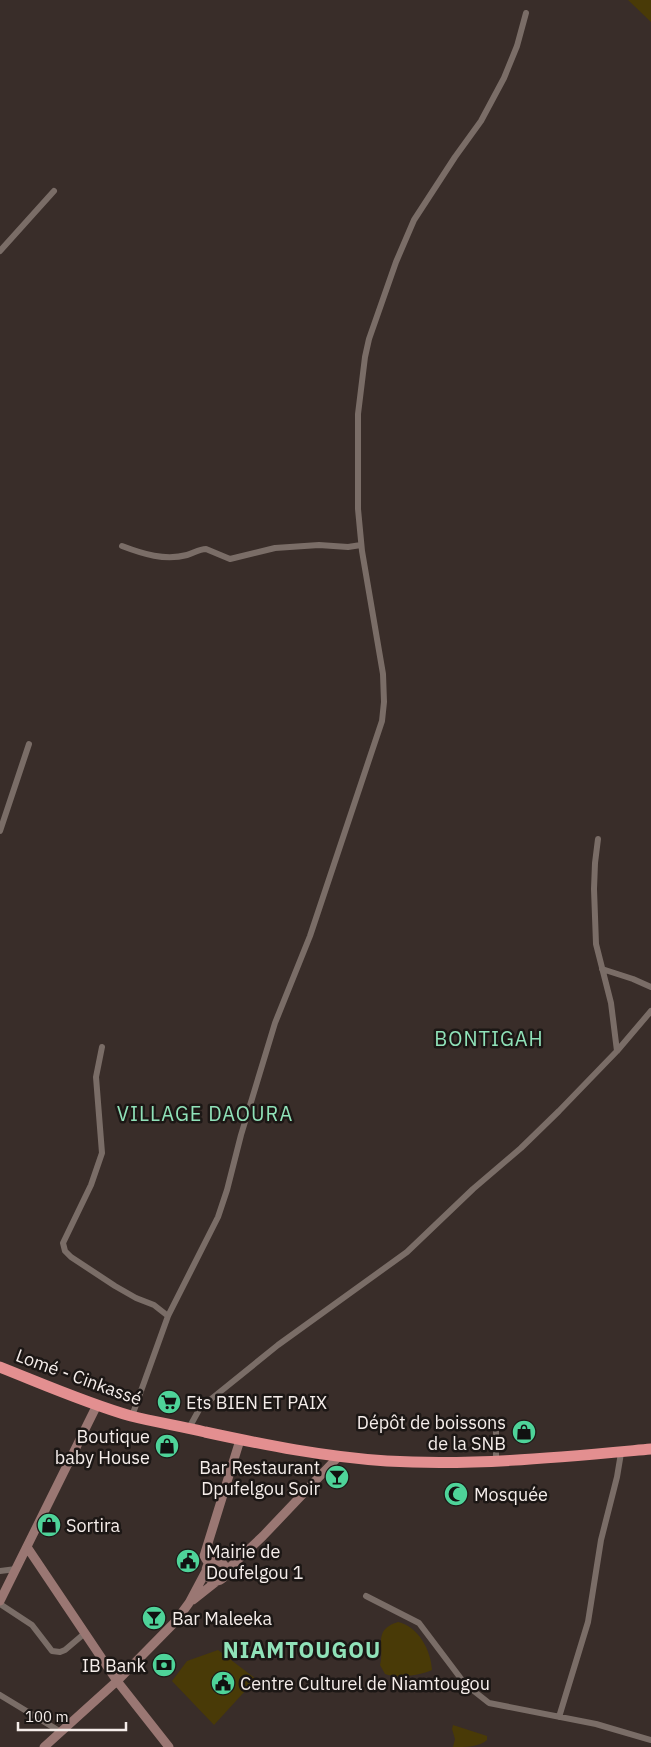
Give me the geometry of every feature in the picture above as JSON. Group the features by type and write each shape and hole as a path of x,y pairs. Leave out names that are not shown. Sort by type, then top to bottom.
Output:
{"highway":[{"name":"Lomé - Cinkassé","path":"0,1367 97,1405 132,1416 240,1440 338,1456 386,1461 496,1461 651,1450"}],"main road":[{"path":"0,1603 97,1405"},
{"path":"217,1581 210,1578 204,1556 240,1440"},
{"path":"189,1604 224,1577 227,1570 338,1456"},
{"path":"27,1547 117,1681 169,1747"},
{"path":"44,1747 117,1681 175,1622 189,1604 212,1562 220,1561 226,1566 227,1570"}],"street":[{"path":"132,1416 168,1316 218,1217 227,1190 240,1135 275,1023 310,936 382,721 384,702 383,674 361,545 358,509 358,414 369,338 396,262 414,220 481,121 517,46 526,13"},
{"path":"0,251 54,190"},
{"path":"122,546 145,554 166,557 190,554 206,548 230,559 276,548 319,545 348,548 361,545"},
{"path":"0,831 29,744"},
{"path":"598,839 595,863 596,944 611,1003 617,1051"},
{"path":"602,970 633,978 651,987"},
{"path":"189,1428 200,1408 278,1344 407,1252 521,1148 617,1051 651,1011"},
{"path":"102,1047 96,1077 102,1153 91,1185 63,1243 65,1251 71,1257 122,1290 154,1305 168,1316"},
{"path":"496,1424 496,1461"},
{"path":"560,1717 588,1622 601,1540 621,1453"},
{"path":"0,1571 16,1569"},
{"path":"366,1596 419,1623 465,1684 489,1703 596,1724 651,1740"},
{"path":"0,1603 32,1625 52,1651 60,1652 65,1650 85,1633"},
{"path":"0,1695 61,1732"}],"shaded area":[{"path":"628,0 651,0 651,22"},
{"path":"398,1622 412,1628 422,1640 429,1655 432,1670 409,1676 385,1674 380,1665 382,1634 390,1625"},
{"path":"218,1650 256,1679 214,1725 172,1681 187,1661"},
{"path":"453,1725 487,1736 487,1740 467,1747 453,1747 455,1739 452,1729"}],"place":[{"name":"Ets BIEN ET PAIX","path":"169,1402"},
{"name":"Dépôt de boissons de la SNB","path":"524,1432"},
{"name":"Boutique baby House","path":"167,1446"},
{"name":"Bar Restaurant Dpufelgou Soir","path":"337,1477"},
{"name":"Mosquée","path":"456,1494"},
{"name":"Sortira","path":"49,1525"},
{"name":"Mairie de Doufelgou 1","path":"188,1561"},
{"name":"Bar Maleeka","path":"154,1618"},
{"name":"IB Bank","path":"164,1665"},
{"name":"Centre Culturel de Niamtougou","path":"223,1683"}],"district":[{"name":"BONTIGAH","path":"489,1038"},
{"name":"VILLAGE DAOURA","path":"205,1113"},
{"name":"NIAMTOUGOU","path":"302,1649"}]}
